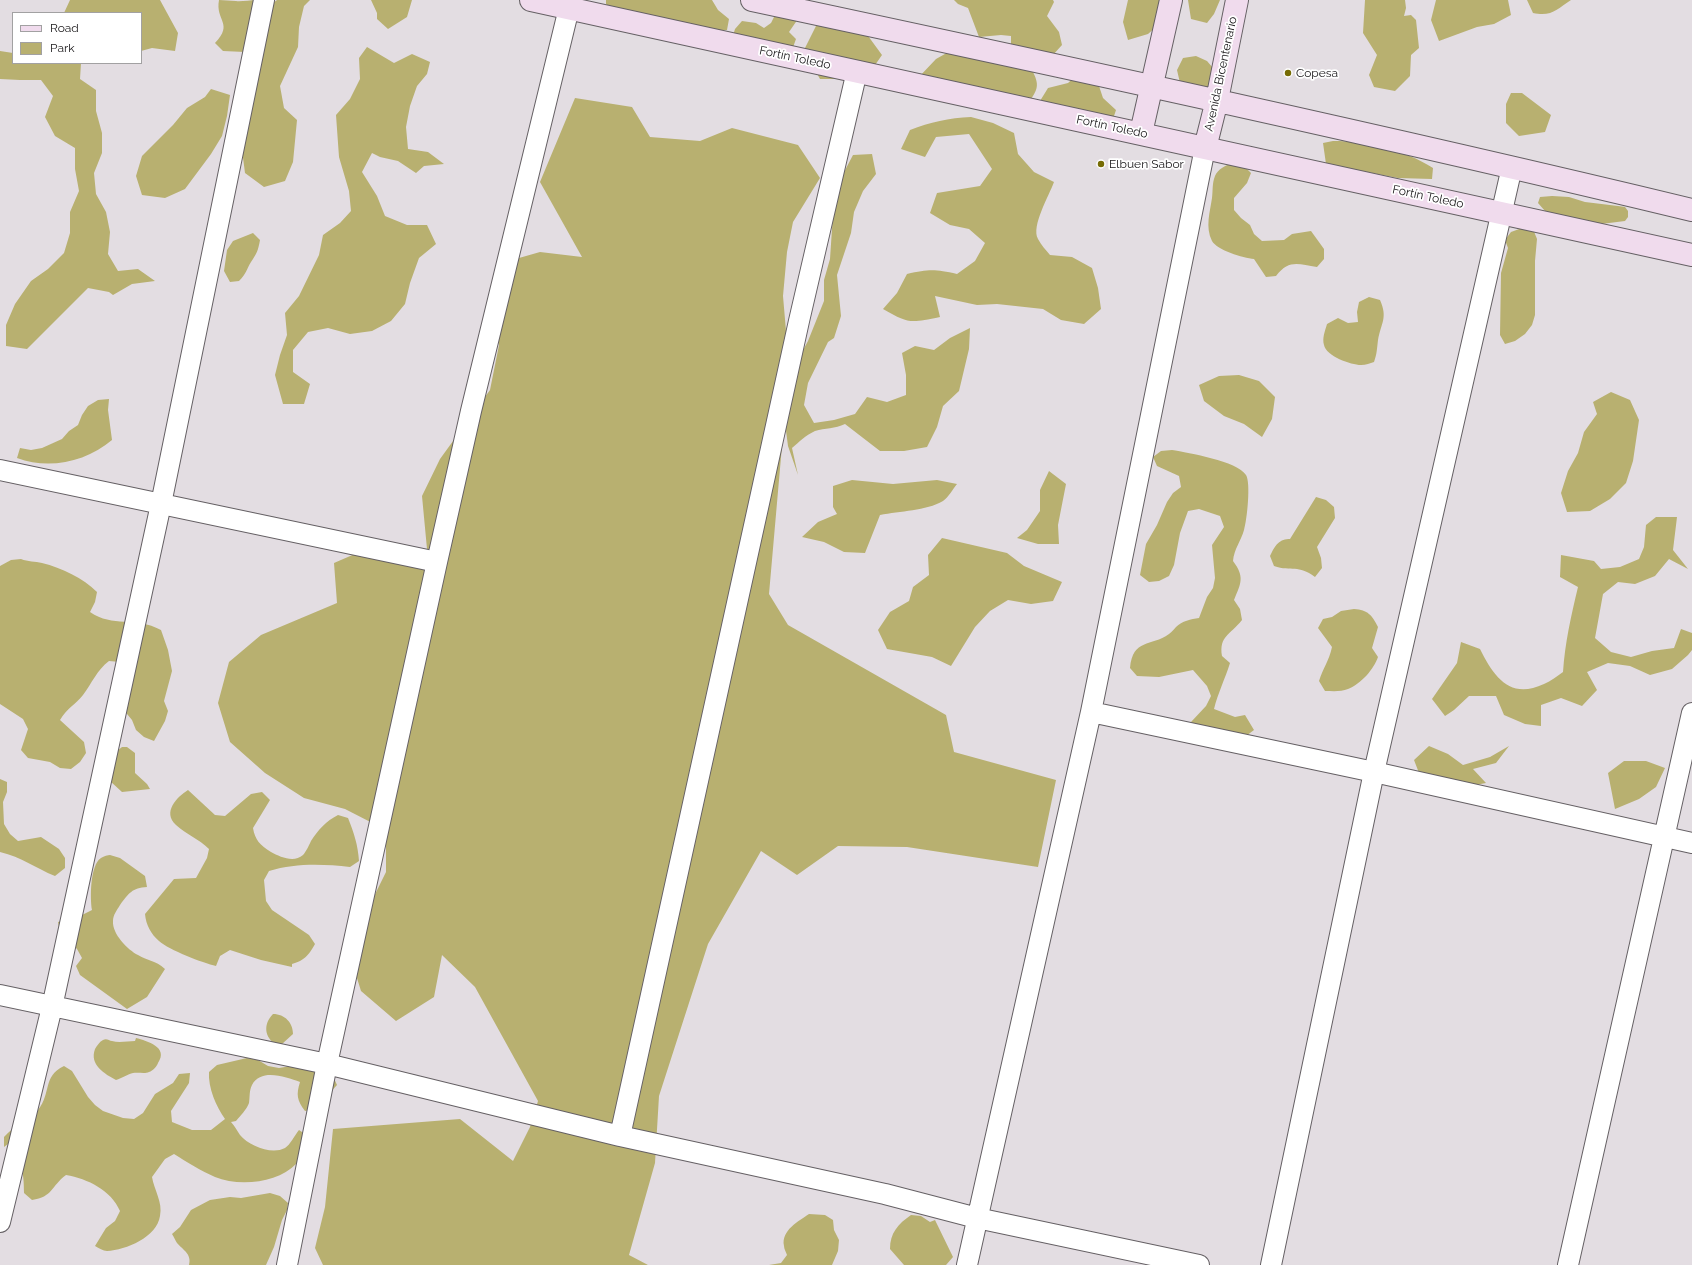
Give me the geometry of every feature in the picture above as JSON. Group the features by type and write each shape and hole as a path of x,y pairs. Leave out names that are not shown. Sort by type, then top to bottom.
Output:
{"street":[{"path":"0,1222 52,1007 161,504 264,0"},
{"name":"Fortín Toledo","path":"531,0 570,4 857,71 1692,255"},
{"path":"752,0 1217,100 1512,167 1692,210"},
{"path":"1141,133 1153,86 1171,0"},
{"name":"Avenida Bicentenario","path":"1205,148 1217,100 1237,0"},
{"path":"287,1265 326,1064 437,562 471,411 570,4"},
{"path":"620,1136 799,321 857,71"},
{"path":"967,1265 1090,712 1205,148"},
{"path":"1271,1265 1374,772 1512,167"},
{"path":"0,470 437,562"},
{"path":"1090,712 1374,772 1692,843"},
{"path":"1568,1265 1692,712"},
{"path":"0,995 326,1064 620,1136 885,1194 977,1218 1199,1265"}],"green space":[{"path":"70,0 160,0 178,33 175,51 152,48 142,51 142,12 64,12"},
{"path":"219,0 256,0 245,52 223,51 215,43 223,31 224,26 219,13"},
{"path":"277,0 310,0 304,6 299,27 298,47 280,86 284,108 297,120 293,162 285,181 264,187 245,173 242,150 253,88 260,68 261,44 273,3"},
{"path":"371,0 412,0 407,17 388,29 377,19 377,13"},
{"path":"606,0 712,0 718,10 729,19 727,30 718,31 616,15 606,4"},
{"path":"954,0 1053,0 1054,2 1047,16 1059,32 1062,45 1052,56 1011,46 1011,36 1001,35 979,37 968,8 958,4"},
{"path":"1128,0 1168,0 1165,19 1148,34 1128,40 1123,22"},
{"path":"1188,0 1220,0 1214,14 1207,23 1191,19"},
{"path":"1365,0 1405,0 1406,8 1404,16 1411,15 1416,20 1419,48 1411,55 1410,76 1395,91 1374,87 1369,75 1377,55 1363,33"},
{"path":"1436,0 1508,0 1511,15 1494,24 1477,27 1439,41 1431,20"},
{"path":"1527,0 1571,0 1550,13 1540,14 1533,13"},
{"path":"776,13 800,16 789,32 796,39 792,50 731,42 735,29 742,21 756,23 764,28 771,23"},
{"path":"817,24 863,29 882,55 873,68 849,79 820,79 804,50"},
{"path":"367,47 394,63 412,54 430,62 427,74 417,86 410,106 406,127 408,149 428,152 444,164 424,166 416,173 398,161 380,157 372,153 362,172 377,196 385,216 407,225 427,225 436,244 419,258 410,283 405,304 391,321 372,331 350,334 328,328 308,332 293,350 293,372 310,384 304,404 283,404 275,375 287,335 285,313 299,296 319,255 323,235 340,223 351,211 349,191 339,157 336,115 350,99 360,79 359,58"},
{"path":"952,50 1032,70 1037,84 1036,91 1028,103 918,78 936,59"},
{"path":"0,51 12,53 12,64 81,64 80,79 96,90 96,111 102,133 102,153 94,173 96,194 106,212 110,232 108,254 118,271 138,269 155,281 132,284 113,295 109,292 88,288 27,349 6,346 6,325 15,304 31,281 48,269 64,253 70,233 70,212 79,191 75,169 75,148 55,136 45,117 53,96 41,80 0,79"},
{"path":"1196,56 1207,61 1213,68 1213,88 1197,90 1180,83 1177,70 1183,58"},
{"path":"1077,75 1096,77 1103,98 1116,110 1113,119 1040,101 1048,88 1068,83"},
{"path":"211,89 230,95 222,136 211,154 185,189 165,198 142,195 136,176 142,156 173,125 187,108 205,97"},
{"path":"1511,93 1522,93 1551,115 1545,132 1519,136 1506,123 1506,104"},
{"path":"575,98 632,107 650,137 700,141 732,128 798,145 820,178 793,222 787,252 783,296 789,366 769,594 788,625 946,715 954,752 1056,780 1038,867 907,847 838,846 797,875 761,851 708,944 659,1096 655,1163 629,1255 648,1265 323,1265 315,1248 325,1207 333,1129 460,1119 513,1161 530,1127 538,1101 475,987 442,955 434,997 396,1021 361,991 348,949 386,872 386,830 345,809 304,798 265,773 230,742 218,703 229,662 261,635 337,603 334,563 371,547 425,570 427,549 422,496 440,459 490,390 499,345 487,305 498,264 540,252 582,257 540,182"},
{"path":"971,117 993,123 1014,133 1018,154 1034,172 1054,182 1039,219 1036,233 1039,241 1050,255 1072,257 1092,268 1098,288 1101,309 1084,324 1061,320 1043,309 997,304 977,305 935,296 940,317 910,321 883,309 897,293 907,274 932,270 957,274 975,261 985,243 969,229 950,225 930,213 937,193 980,186 992,169 969,134 936,137 925,157 901,149 910,130 940,121"},
{"path":"1346,141 1372,145 1410,156 1433,168 1432,179 1398,178 1326,164 1323,143"},
{"path":"872,154 876,174 863,191 854,212 851,233 837,275 841,316 834,338 828,342 808,383 804,405 814,423 834,420 855,414 867,397 887,402 906,395 906,375 902,353 915,346 934,350 950,338 970,328 969,349 959,391 943,406 937,427 927,447 904,451 880,451 845,424 838,427 815,431 792,448 798,475 788,446 785,423 797,361 808,341 824,301 824,280 830,259 833,214 843,174 853,155"},
{"path":"1232,163 1243,165 1251,173 1247,183 1234,198 1234,210 1250,225 1254,234 1262,241 1284,240 1292,234 1311,231 1324,249 1324,259 1317,267 1294,264 1285,267 1276,276 1266,277 1254,259 1237,255 1225,250 1212,241 1208,225 1214,179 1220,170"},
{"path":"1540,197 1569,197 1585,202 1625,207 1628,211 1628,217 1625,221 1601,224 1552,219 1538,203"},
{"path":"1522,228 1533,229 1537,239 1535,261 1535,315 1532,325 1525,334 1515,341 1505,344 1500,335 1501,273 1508,248 1505,240 1511,232"},
{"path":"253,233 260,240 256,254 242,278 239,281 230,282 224,271 227,250 233,241"},
{"path":"1369,297 1380,300 1384,316 1374,362 1361,365 1351,363 1329,353 1323,342 1327,324 1338,318 1348,323 1358,322 1357,312 1359,302"},
{"path":"1239,375 1259,381 1275,397 1272,419 1262,437 1244,424 1224,416 1204,401 1199,385 1219,376"},
{"path":"1611,392 1630,400 1639,420 1633,461 1626,483 1610,499 1590,511 1567,512 1561,493 1568,471 1578,453 1584,432 1597,414 1593,402"},
{"path":"109,399 108,410 112,440 102,448 79,459 67,462 29,462 17,458 20,448 31,450 42,448 62,439 69,431 78,425 88,406 98,400"},
{"path":"1172,450 1223,462 1241,470 1246,475 1248,502 1245,525 1233,561 1239,571 1241,580 1234,600 1240,609 1242,620 1226,636 1222,644 1222,656 1230,663 1214,709 1235,717 1245,715 1254,730 1246,736 1198,730 1191,722 1206,706 1211,696 1207,686 1193,670 1159,677 1137,676 1130,668 1132,658 1139,647 1162,638 1184,622 1199,618 1207,597 1213,588 1215,578 1212,545 1224,527 1220,516 1199,509 1188,511 1180,533 1174,565 1169,576 1159,581 1149,582 1140,575 1146,544 1157,525 1167,502 1173,493 1181,487 1179,476 1157,466 1153,457 1161,451"},
{"path":"1049,471 1066,484 1058,525 1059,544 1038,544 1017,538 1027,530 1040,511 1040,490"},
{"path":"852,480 893,484 937,480 957,484 945,500 929,507 880,515 865,553 844,552 824,542 802,537 818,522 837,514 833,507 833,486"},
{"path":"1316,497 1326,500 1334,507 1335,518 1317,547 1321,558 1322,568 1315,577 1299,569 1280,568 1274,566 1270,556 1273,549 1283,540 1290,539"},
{"path":"1656,517 1677,517 1673,550 1688,569 1669,559 1655,576 1635,584 1618,582 1603,594 1595,638 1611,652 1631,657 1652,651 1674,648 1681,629 1692,633 1692,650 1688,655 1672,669 1650,675 1630,666 1608,663 1587,672 1597,690 1582,706 1561,698 1541,705 1541,726 1525,724 1504,715 1496,696 1469,696 1445,716 1432,699 1457,663 1461,642 1480,649 1497,677 1512,687 1522,689 1532,688 1547,683 1563,672 1565,651 1578,587 1560,577 1561,555 1594,561 1601,569 1620,567 1639,559 1644,547 1646,525"},
{"path":"942,538 1007,553 1024,566 1062,582 1053,601 1031,604 1008,600 990,611 975,627 951,666 932,657 887,649 878,630 890,612 909,601 913,587 929,575 928,555"},
{"path":"21,559 42,563 57,568 72,574 85,582 97,592 95,602 90,612 99,617 107,620 133,622 161,630 168,650 172,671 164,701 168,711 165,721 154,741 144,737 136,730 132,720 118,703 120,662 109,661 98,673 83,695 65,712 60,720 84,742 86,753 80,762 71,769 60,768 50,762 28,758 21,750 28,729 23,719 0,704 0,566 11,560"},
{"path":"1354,609 1369,614 1374,619 1378,627 1372,648 1378,657 1366,676 1358,684 1342,691 1325,691 1319,681 1332,647 1318,628 1323,619 1332,617 1341,611"},
{"path":"1429,746 1448,754 1463,765 1490,757 1509,746 1496,763 1473,769 1486,783 1464,787 1419,773 1414,760"},
{"path":"122,747 127,747 135,753 135,773 147,784 150,789 122,792 110,781 117,751"},
{"path":"1624,761 1646,761 1665,768 1656,787 1639,799 1615,809 1608,773"},
{"path":"0,779 7,782 7,792 3,802 4,824 10,834 18,841 41,837 59,849 65,858 65,868 55,876 22,860 0,852"},
{"path":"188,790 215,815 225,816 251,794 262,792 270,800 253,828 255,836 261,844 271,852 291,859 295,859 303,855 316,833 334,817 338,815 348,818 358,850 359,861 350,867 330,865 299,865 279,868 269,871 264,880 266,901 272,910 309,935 315,944 306,957 292,964 292,967 261,960 230,950 220,956 216,966 195,959 164,945 149,929 145,914 174,879 196,878 207,858 209,849 176,825 170,815 173,805"},
{"path":"110,855 120,858 145,876 147,887 131,892 120,905 113,919 115,931 121,941 134,953 158,964 165,969 147,997 127,1009 80,975 76,966 82,958 77,949 60,932 58,922 78,917 92,910 91,890 95,867 101,858"},
{"path":"273,1014 285,1017 292,1026 293,1034 282,1044 277,1045 269,1039 267,1035 266,1026"},
{"path":"136,1038 151,1043 159,1049 161,1053 161,1057 152,1071 147,1073 129,1074 116,1080 103,1072 96,1064 94,1060 95,1049 102,1041 106,1039 118,1042 135,1041"},
{"path":"247,1058 258,1060 268,1066 279,1068 291,1066 332,1074 337,1085 315,1109 305,1111 300,1104 298,1097 300,1082 281,1076 267,1075 256,1080 252,1085 248,1105 236,1121 231,1122 240,1135 249,1143 267,1150 280,1150 287,1147 299,1130 308,1136 309,1146 298,1162 288,1170 269,1179 235,1182 210,1175 174,1154 165,1159 152,1177 161,1211 158,1223 147,1236 140,1241 123,1248 107,1251 95,1246 106,1228 115,1221 120,1211 105,1191 82,1179 66,1175 48,1194 39,1199 32,1200 24,1193 23,1173 19,1161 8,1144 4,1147 4,1137 17,1125 38,1110 45,1097 50,1080 57,1070 64,1066 72,1071 88,1097 103,1111 123,1118 134,1119 143,1113 155,1094 173,1083 179,1074 190,1073 189,1083 171,1111 172,1122 192,1130 211,1130 225,1119 213,1097 209,1072 217,1065"},
{"path":"270,1193 280,1196 288,1203 274,1247 266,1265 189,1265 190,1261 188,1255 177,1243 172,1234 180,1227 191,1210 210,1200 230,1197 241,1198"},
{"path":"809,1214 825,1215 833,1220 834,1230 839,1240 838,1251 832,1265 769,1265 781,1263 787,1255 784,1247 785,1235 796,1223"},
{"path":"911,1215 921,1216 930,1222 935,1220 953,1257 946,1265 904,1265 890,1249 891,1238 896,1229"}],"place":[{"name":"Copesa","path":"1288,73"},
{"name":"Elbuen Sabor","path":"1101,164"}]}
